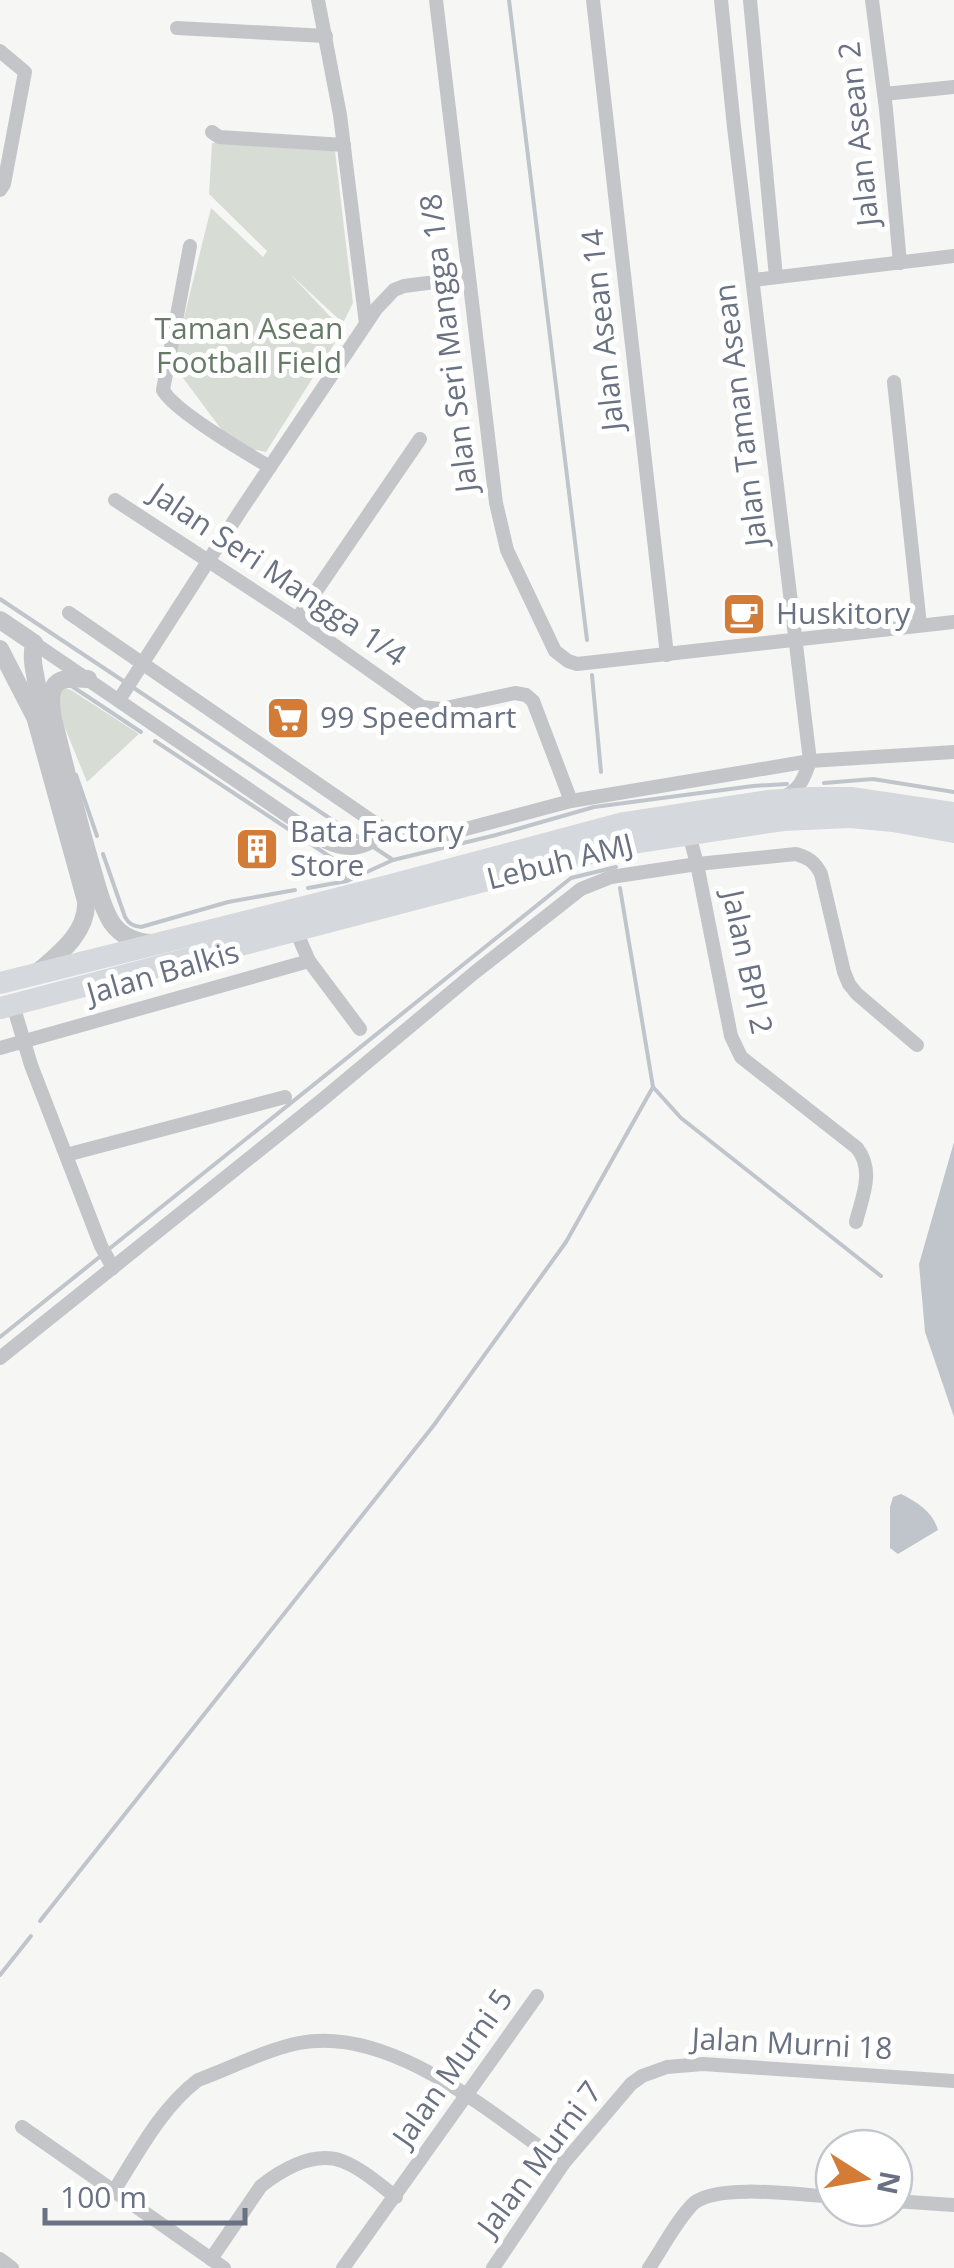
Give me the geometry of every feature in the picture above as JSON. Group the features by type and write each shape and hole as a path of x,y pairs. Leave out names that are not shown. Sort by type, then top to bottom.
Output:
{"highway":[{"name":"Lebuh AMJ","path":"0,983 624,822 768,801 830,798 954,813"},
{"name":"Lebuh AMJ","path":"6,1006 624,844 783,820 850,817 954,832"}],"street":[{"path":"318,0 344,145 366,324"},
{"name":"Jalan Seri Mangga 1/8","path":"436,0 500,529 507,550 555,651 568,662 667,655"},
{"name":"Jalan Asean 14","path":"592,0 667,655"},
{"name":"Jalan Taman Asean","path":"721,0 810,761"},
{"path":"750,0 776,277"},
{"name":"Jalan Asean 2","path":"872,0 900,263"},
{"path":"178,28 326,36"},
{"path":"0,52 25,72 0,190"},
{"path":"884,94 954,87"},
{"path":"212,132 219,136 344,145"},
{"path":"190,246 163,390 167,398 270,467"},
{"path":"754,280 954,256"},
{"path":"122,696 386,297 404,286 468,278"},
{"path":"894,382 920,625"},
{"path":"296,619 420,439"},
{"name":"Jalan Seri Mangga 1/4","path":"115,500 422,707 441,710 515,693 526,694 533,701 570,801"},
{"path":"69,613 137,670 398,835 439,836 570,801 810,761 954,752"},
{"path":"0,620 88,679 122,696 326,842 355,850 374,841 385,830"},
{"path":"667,655 954,622"},
{"path":"34,643 32,666 39,698 46,702 44,717 86,910 69,944 38,972"},
{"path":"0,649 44,717 108,915 125,935 141,943 152,943"},
{"path":"44,717 51,688 56,683 88,679"},
{"path":"810,761 821,788 830,798"},
{"path":"768,801 796,790 810,761"},
{"name":"Jalan BPI 2","path":"688,834 736,1050 864,1157 868,1175 856,1222"},
{"path":"0,1358 107,1257 322,1100 581,888 611,877 796,854 816,864 849,984 917,1045"},
{"path":"296,930 309,960 360,1028"},
{"name":"Jalan Balkis","path":"0,1048 309,960"},
{"path":"6,1006 24,1041 107,1257"},
{"path":"66,1155 284,1097"},
{"name":"Jalan Murni 5","path":"344,2268 537,1996"},
{"path":"114,2191 146,2140 187,2088 198,2080 297,2043 316,2041 340,2042 404,2058 465,2095 563,2164"},
{"name":"Jalan Murni 18","path":"631,2084 653,2072 691,2064 954,2081"},
{"name":"Jalan Murni 7","path":"493,2268 563,2164 631,2084"},
{"path":"22,2127 217,2264 261,2186 302,2162 321,2158 345,2162 396,2196"},
{"path":"649,2268 699,2200 751,2192 814,2196"},
{"path":"914,2203 954,2206"},
{"path":"0,2259 12,2268"}],"green space":[{"name":"Taman Asean Football Field","path":"212,143 335,151 353,303 343,323 291,275 343,330 266,452 233,445 183,378 176,350 211,208 263,257 267,251 209,194"},
{"path":"65,688 139,734 87,782 56,706 60,690"}],"shaded area":[{"path":"954,1142 954,1417 925,1332 919,1264"},
{"path":"901,1494 928,1513 938,1530 898,1554 890,1548 890,1507 893,1497"}],"waterway":[{"path":"509,0 587,640"},
{"path":"0,599 364,841"},
{"path":"592,675 601,772"},
{"path":"70,685 141,732"},
{"path":"155,741 332,858 347,881"},
{"path":"76,775 97,836"},
{"path":"824,783 873,779 954,792"},
{"path":"308,888 347,881 393,860 594,807 787,784"},
{"path":"372,846 393,860"},
{"path":"103,854 125,917 138,927 228,902 295,890"},
{"path":"109,1249 571,878 616,867"},
{"path":"620,888 653,1087 681,1118 881,1276"},
{"path":"40,1921 434,1425 566,1242 653,1087"},
{"path":"0,1337 102,1255"},
{"path":"0,1975 31,1936"}],"place":[{"name":"Huskitory","path":"744,614"},
{"name":"99 Speedmart","path":"288,718"},
{"name":"Bata Factory Store","path":"257,849"}]}
